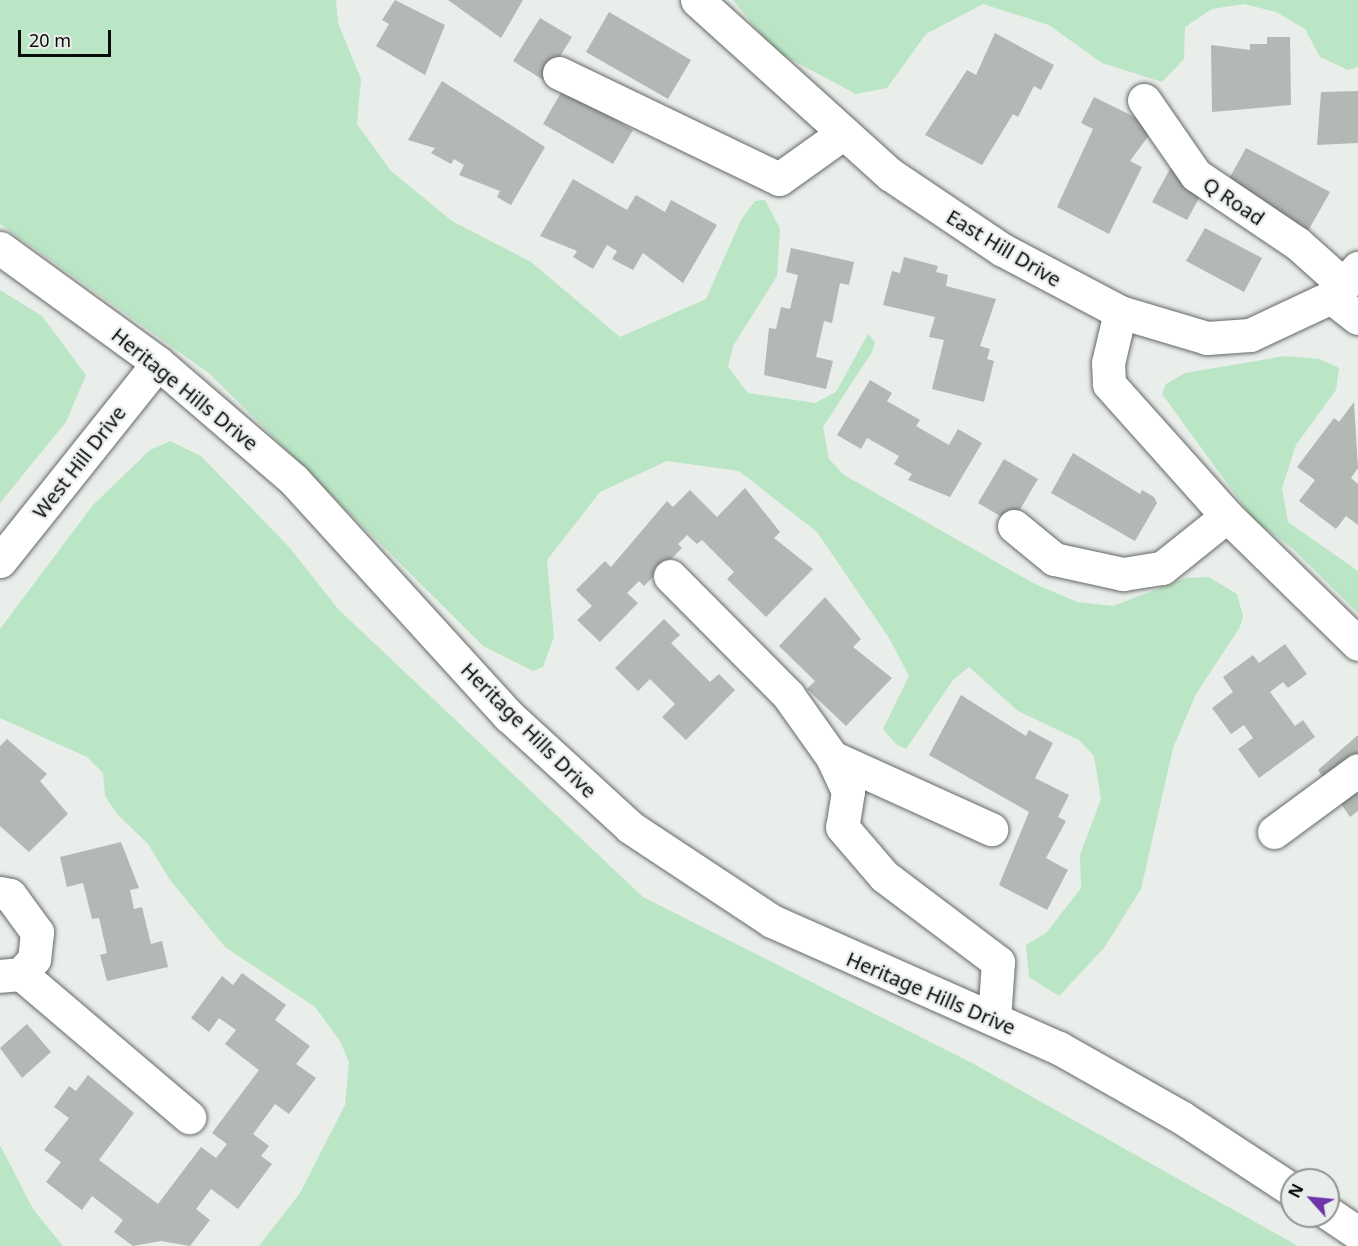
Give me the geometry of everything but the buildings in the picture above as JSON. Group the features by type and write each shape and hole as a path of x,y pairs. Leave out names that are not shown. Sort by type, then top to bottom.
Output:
{"street":[{"name":"East Hill Drive","path":"697,0 842,134 947,215 1057,282 1120,312 1208,338 1250,335 1344,283"},
{"path":"559,73 779,179 842,134"},
{"name":"Q Road","path":"1144,100 1196,175 1297,243 1344,283 1358,318"},
{"name":"Heritage Hills Drive","path":"0,249 158,363 294,480 509,716 630,827 772,921 994,1019 1120,1080 1280,1182"},
{"path":"1120,312 1108,363 1109,384 1227,516 1358,644"},
{"name":"West Hill Drive","path":"0,561 158,363"},
{"path":"1014,526 1054,559 1123,574 1162,568 1227,516"},
{"path":"670,576 788,695 832,756 848,791 842,827 884,876 998,962 994,1019"},
{"path":"832,756 991,829"},
{"path":"1274,832 1358,770"},
{"path":"0,893 10,895 37,932 34,959 11,975 189,1117"},
{"path":"1340,1222 1358,1233"}],"green space":[{"path":"0,0 336,0 338,23 361,79 357,124 391,171 452,221 531,262 620,337 706,299 741,220 755,201 765,200 780,229 777,276 733,346 728,367 748,393 815,403 836,392 868,334 875,342 872,352 823,427 829,459 844,475 1033,583 1077,602 1113,606 1186,578 1209,577 1237,594 1243,616 1240,627 1196,694 1173,748 1141,889 1104,948 1059,996 1029,977 1026,945 1046,933 1081,888 1080,855 1101,799 1094,756 1079,740 1018,711 969,667 953,680 906,749 897,745 883,729 909,676 889,638 817,532 739,471 667,461 600,492 547,560 554,637 543,667 533,671 483,646 210,374 0,224"},
{"path":"733,0 1358,0 1358,67 1348,70 1320,57 1305,29 1276,12 1244,4 1212,9 1185,27 1184,59 1162,82 1102,63 1049,25 983,4 926,34 887,88 856,94 775,51"},
{"path":"0,290 42,316 86,375 66,422 0,503"},
{"path":"1285,356 1320,359 1339,368 1336,390 1296,445 1282,488 1288,522 1358,571 1358,613 1293,549 1253,519 1162,394 1166,384 1185,373"},
{"path":"170,441 201,456 290,548 338,609 643,897 972,1063 1298,1246 259,1246 300,1193 345,1105 349,1062 340,1041 315,1007 225,947 170,880 148,844 117,814 105,796 103,773 87,757 0,718 0,629 93,505 150,450"},
{"path":"0,1145 33,1209 63,1246 0,1246"}]}
